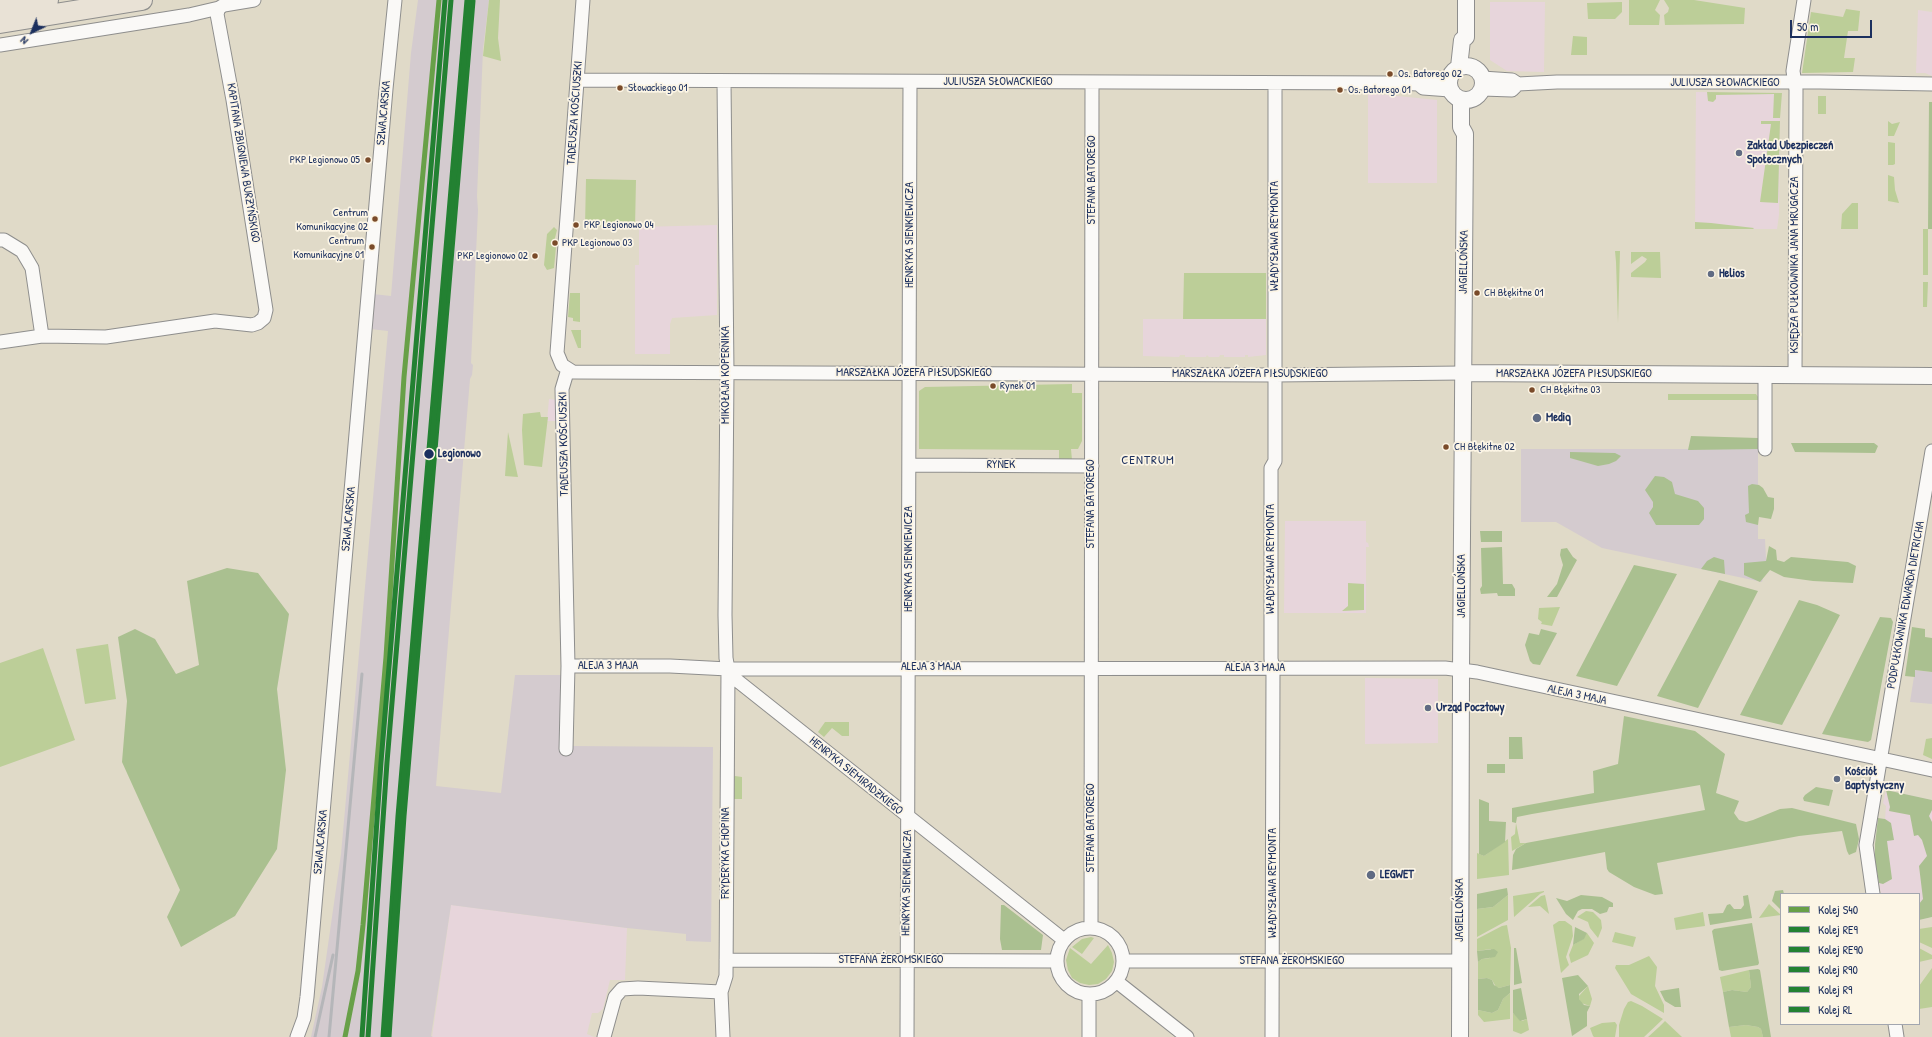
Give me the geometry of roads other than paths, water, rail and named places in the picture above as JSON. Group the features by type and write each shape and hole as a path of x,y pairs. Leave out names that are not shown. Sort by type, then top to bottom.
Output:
{"main road":[{"path":"0,8 48,0"},
{"path":"0,23 142,0"}],"street":[{"path":"0,45 189,15 219,8 224,5 254,0"},
{"name":"SZWAJCARSKA","path":"297,1037 304,1018 307,997 395,0"},
{"name":"TADEUSZA KOŚCIUSZKI","path":"566,749 568,666 562,389 568,369 562,365 557,356 557,341 583,0"},
{"name":"JAGIELLOŃSKA","path":"1460,1037 1465,134 1461,127 1466,84 1462,40 1466,37 1466,0"},
{"name":"KSIĘDZA PUŁKOWNIKA JANA MRUGACZA","path":"1795,376 1794,65 1804,0"},
{"name":"KAPITANA ZBIGNIEWA BURZYŃSKIGO","path":"42,336 106,337 215,321 252,325 258,323 264,318 266,310 233,100 217,14 219,8"},
{"name":"JULIUSZA SŁOWACKIEGO","path":"577,80 1418,84 1423,88 1466,84 1512,90 1518,84 1557,82 1932,84"},
{"name":"MIKOŁAJA KOPERNIKA","path":"724,81 727,373 725,615 726,658 728,669"},
{"name":"HENRYKA SIENKIEWICZA","path":"907,1037 910,82"},
{"name":"STEFANA BATOREGO","path":"1091,927 1092,82"},
{"name":"WŁADYSŁAWA REYMONTA","path":"1272,1037 1273,668 1271,653 1271,470 1275,461 1275,83"},
{"path":"0,240 4,240 22,251 32,268 42,336 0,342"},
{"name":"MARSZAŁKA JÓZEFA PIŁSUDSKIEGO","path":"568,369 583,372 727,373 1932,376"},
{"path":"1765,376 1765,449"},
{"name":"PODPUŁKOWNIKA EDWARDA DIETRICHA","path":"1873,893 1866,845 1902,620 1932,451"},
{"name":"RYNEK","path":"909,465 1092,466"},
{"name":"ALEJA 3 MAJA","path":"568,666 670,666 728,669 1091,667 1445,668 1461,670 1932,770"},
{"name":"HENRYKA SIEMIRADZKIEGO","path":"728,669 734,678 1064,940"},
{"name":"FRYDERYKA CHOPINA","path":"723,1037 721,992 726,976 728,669"},
{"path":"1091,927 1101,929 1110,934 1117,941 1122,950 1123,961 1122,971 1116,981 1109,988 1100,993 1089,994 1079,992 1070,987 1063,980 1058,971 1056,961 1058,949 1071,933 1080,928 1091,927"},
{"name":"STEFANA ŻEROMSKIEGO","path":"726,960 1056,961"},
{"name":"STEFANA ŻEROMSKIEGO","path":"1123,961 1460,961"},
{"path":"1116,981 1187,1037"},
{"path":"604,1037 615,996 622,990 638,988 721,992"},
{"path":"1089,994 1089,1037"},
{"path":"1895,1025 1897,1037"}],"railway":[{"path":"329,1037 362,674"},
{"path":"315,1037 333,955"}],"rail line":[{"name":"S40","path":"345,1037 358,971 363,925 386,657 404,377 439,0"},
{"name":"RL","path":"362,1036 381,762 445,0"},
{"name":"R90","path":"368,1037 387,762 451,0"},
{"name":"RE9","path":"383,1037 398,816 467,0"},
{"name":"R9","path":"386,1037 405,764 469,1"},
{"name":"RE90","path":"389,1037 404,816 473,1"}],"place":[{"name":"Os. Batorego 02","path":"1390,74"},
{"name":"Słowackiego 01","path":"620,88"},
{"name":"Os. Batorego 01","path":"1340,90"},
{"name":"Zakład Ubezpieczeń Społecznych","path":"1739,153"},
{"name":"PKP Legionowo 05","path":"368,160"},
{"name":"Centrum Komunikacyjne 02","path":"375,219"},
{"name":"PKP Legionowo 04","path":"576,225"},
{"name":"PKP Legionowo 03","path":"555,243"},
{"name":"Centrum Komunikacyjne 01","path":"372,247"},
{"name":"PKP Legionowo 02","path":"535,256"},
{"name":"Helios","path":"1711,274"},
{"name":"CH Błękitne 01","path":"1477,293"},
{"name":"Rynek 01","path":"993,386"},
{"name":"CH Błękitne 03","path":"1532,390"},
{"name":"Mediq","path":"1537,418"},
{"name":"CH Błękitne 02","path":"1446,447"},
{"name":"Legionowo","path":"429,454"},
{"name":"Urząd Pocztowy","path":"1428,708"},
{"name":"Kościół Baptystyczny","path":"1837,779"},
{"name":"LEGWET","path":"1371,875"}],"district":[{"name":"CENTRUM","path":"1148,461"}]}
